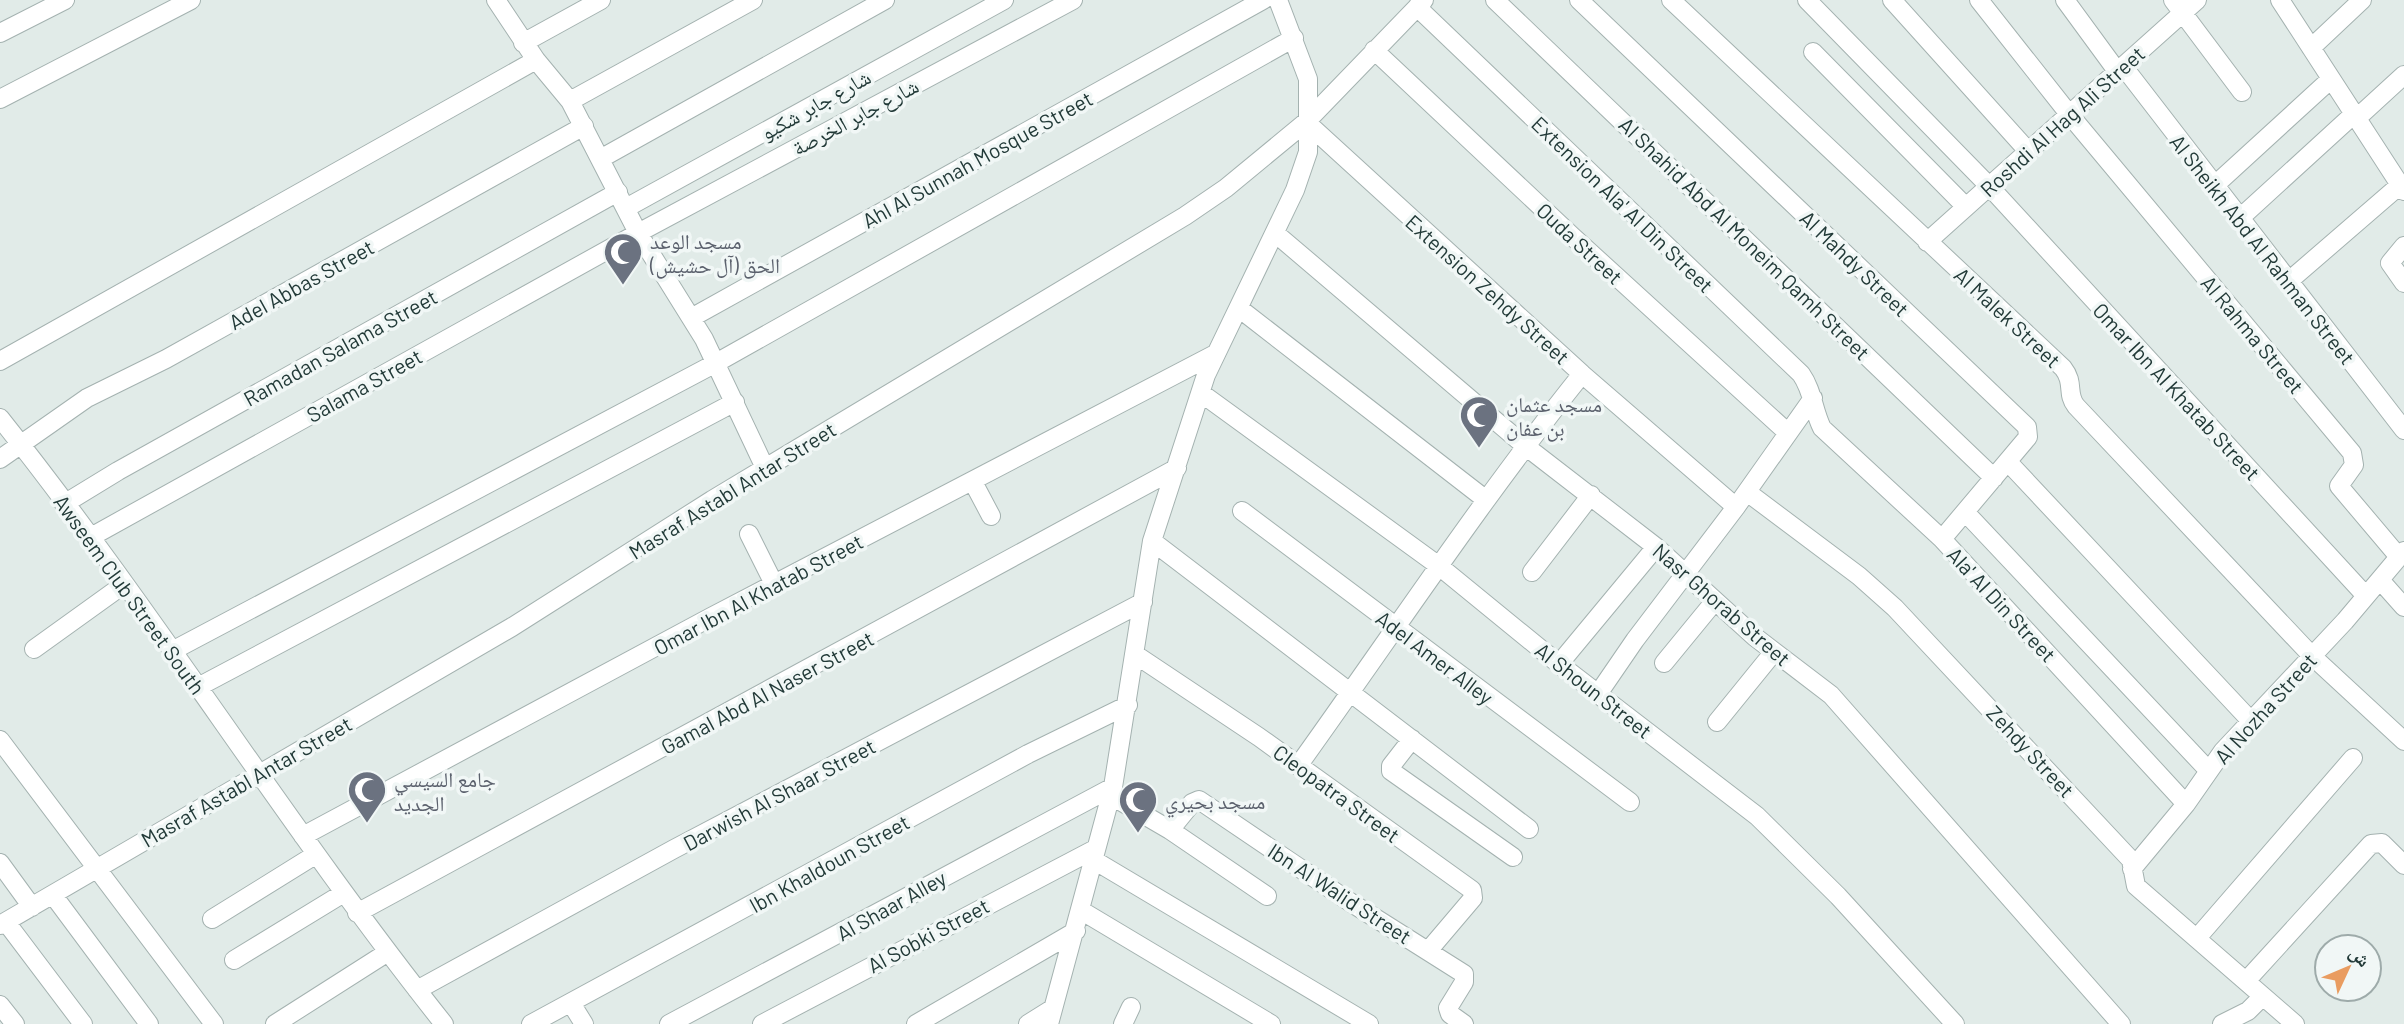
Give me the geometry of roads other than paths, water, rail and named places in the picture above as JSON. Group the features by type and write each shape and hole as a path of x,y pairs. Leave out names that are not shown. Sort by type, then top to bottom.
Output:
{"street":[{"path":"0,33 65,0"},
{"path":"0,99 191,0"},
{"path":"496,0 523,43 570,101 638,233 716,363 765,468"},
{"path":"523,43 601,0"},
{"path":"570,101 753,0"},
{"path":"600,159 885,0"},
{"name":"شارع جابر شكيو","path":"622,200 1004,0"},
{"name":"شارع جابر الخرصة","path":"638,233 1073,0"},
{"name":"Ahl Al Sunnah Mosque Street","path":"691,318 1262,0"},
{"path":"1028,1024 1051,1016 1082,911 1094,854 1112,791 1136,656 1152,541 1215,354 1240,309 1275,233 1308,152 1308,79 1278,0"},
{"name":"Al Shahid Abd Al Moneim Qamh Street","path":"1495,0 1994,478"},
{"name":"Al Mahdy Street","path":"1578,0 2027,427 2028,437 1942,539"},
{"name":"Al Malek Street","path":"1671,0 2063,368 2070,377 2071,398 2076,406 2312,656 2404,741"},
{"name":"Omar Ibn Al Khatab Street","path":"1807,0 1989,186 2366,596"},
{"path":"1892,0 2028,152"},
{"path":"1979,0 2069,114"},
{"name":"Al Sheikh Abd Al Rahman Street","path":"2065,0 2404,430"},
{"name":"Roshdi Al Hag Ali Street","path":"1927,242 2120,69 2178,6 2197,0"},
{"path":"2280,0 2402,188 2289,281"},
{"path":"2311,48 2362,0"},
{"name":"Masraf Astabl Antar Street","path":"3,924 260,771 523,621 765,468 1185,216 1226,188 1306,122 1420,4"},
{"name":"Extension Ala' Al Din Street","path":"1420,4 1801,374 1813,404"},
{"path":"2178,6 2242,92"},
{"path":"172,651 716,363 1293,38"},
{"name":"Ouda Street","path":"1374,51 1788,433"},
{"path":"1813,52 1966,207"},
{"path":"0,361 536,60"},
{"path":"2239,219 2404,75"},
{"path":"2214,186 2331,79"},
{"name":"Al Rahma Street","path":"2069,114 2352,453 2354,465 2340,486 2401,554"},
{"name":"Extension Zehdy Street","path":"1306,122 1581,374 1742,500"},
{"name":"Adel Abbas Street","path":"0,459 87,398 166,359 584,126"},
{"name":"Ramadan Salama Street","path":"64,504 118,471 622,200"},
{"name":"Salama Street","path":"89,538 638,233"},
{"name":"Nasr Ghorab Street","path":"1275,233 1524,445 1656,547 1773,653 1815,681 1846,710 2120,1024"},
{"path":"2404,246 2389,263 2404,283"},
{"path":"1240,309 1485,499"},
{"name":"Omar Ibn Al Khatab Street","path":"303,836 774,584 1215,354"},
{"path":"1298,766 1397,629 1485,499 1581,374"},
{"name":"Al Shoun Street","path":"1201,393 1438,566 1559,664 1757,816 1838,896 1955,1024"},
{"path":"198,687 735,402"},
{"path":"1598,694 1635,640 1742,500 1788,433 1813,404"},
{"name":"Ala' Al Din Street","path":"1813,404 1822,428 1942,539 2186,804"},
{"name":"Awseem Club Street South","path":"0,418 260,771 342,894 443,1023"},
{"path":"2008,463 2249,720"},
{"name":"Gamal Abd Al Naser Street","path":"357,913 1177,468"},
{"path":"973,482 992,516"},
{"path":"1532,572 1591,495"},
{"name":"Zehdy Street","path":"1742,500 1859,576 1895,608 2131,860 2136,886 2295,1024"},
{"name":"Adel Amer Alley","path":"1242,511 1630,802"},
{"path":"1966,513 2209,771"},
{"path":"749,534 774,584"},
{"path":"1152,541 1529,829"},
{"path":"1559,664 1656,547"},
{"name":"Al Nozha Street","path":"2132,869 2186,804 2249,720 2312,656 2401,554"},
{"path":"2380,580 2404,607"},
{"path":"34,649 123,585"},
{"name":"Darwish Al Shaar Street","path":"417,990 685,843 1143,602"},
{"path":"1664,663 1714,602"},
{"path":"1717,722 1773,653"},
{"name":"Cleopatra Street","path":"1136,656 1298,766 1472,890 1473,898 1427,951"},
{"name":"Ibn Khaldoun Street","path":"531,1024 1028,754 1128,705"},
{"path":"1412,739 1391,766 1391,771 1513,858"},
{"path":"0,740 95,870 214,1024"},
{"path":"2197,938 2353,758"},
{"path":"1112,791 1267,896"},
{"name":"Al Shaar Alley","path":"669,1024 1112,791"},
{"name":"Ibn Al Walid Street","path":"1170,830 1192,803 1199,800 1466,976 1448,1008 1450,1014 1464,1024"},
{"path":"2247,980 2371,844 2382,843 2404,865"},
{"path":"1094,854 1369,1024"},
{"name":"Al Sobki Street","path":"762,1024 1094,854"},
{"path":"212,919 315,855"},
{"path":"0,863 32,907"},
{"path":"234,960 342,894"},
{"path":"53,895 149,1024"},
{"path":"1082,911 1271,1024"},
{"path":"3,924 83,1024"},
{"path":"916,1024 1076,931"},
{"path":"275,1024 388,952"},
{"path":"2222,1024 2248,1010 2263,996"},
{"path":"571,1003 584,1024"},
{"path":"0,1005 15,1024"},
{"path":"1123,1024 1131,1007"}],"place":[{"name":"مسجد الوعد الحق (آل حشيش)","path":"623,286"},
{"name":"مسجد عثمان بن عفان","path":"1479,449"},
{"name":"جامع السيسي الجديد","path":"367,824"},
{"name":"مسجد بحيري","path":"1138,834"}]}
